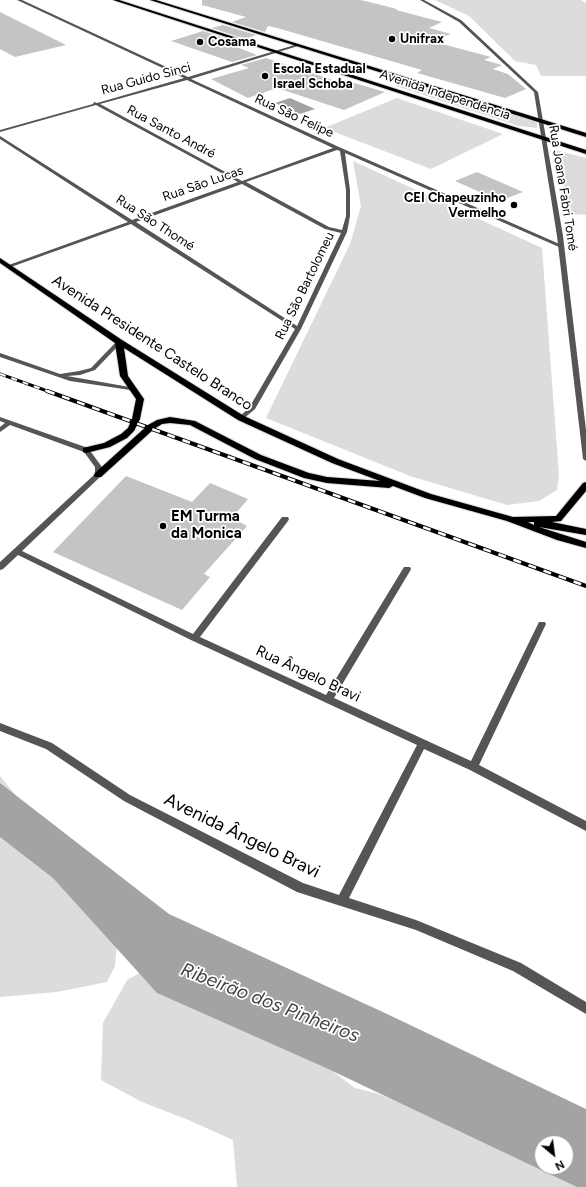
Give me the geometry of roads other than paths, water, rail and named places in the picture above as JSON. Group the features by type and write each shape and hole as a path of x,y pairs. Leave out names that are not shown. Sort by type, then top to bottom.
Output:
{"main road":[{"name":"Avenida Independência","path":"115,0 586,151"},
{"name":"Avenida Independência","path":"152,0 541,120 586,136"},
{"path":"366,81 384,79 389,73"},
{"path":"395,90 391,85 392,82 400,80 413,80"},
{"path":"586,136 576,140 575,145 586,151"},
{"name":"Avenida Presidente Castelo Branco","path":"0,260 119,342 241,418 335,461 428,496 510,519 560,538 586,545"},
{"path":"86,450 114,442 130,429 136,419 140,399 124,376 119,342"},
{"path":"98,475 151,427 160,422 170,420 192,423 258,457 307,476 327,480 401,486"},
{"path":"510,519 558,519 586,485"},
{"path":"510,519 586,532"},
{"path":"560,538 586,536"}],"street":[{"name":"Rua São Felipe","path":"19,0 339,149 561,246"},
{"name":"Rua Joana Fabri Tomé","path":"422,0 460,21 532,87 537,97 561,246 586,459"},
{"name":"Rua Guido Sinci","path":"0,131 95,103 186,79 297,45"},
{"name":"Rua Santo André","path":"95,103 327,228 344,232"},
{"name":"Rua São Thomé","path":"0,137 298,329"},
{"name":"Rua São Lucas","path":"9,266 242,182 339,149"},
{"name":"Rua São Bartolomeu","path":"241,418 252,409 298,329 344,232 348,216 348,190 339,149"},
{"path":"59,376 80,373 93,369 119,342"},
{"path":"0,355 72,380 135,390"},
{"path":"0,419 86,450 99,467 98,475 0,567"},
{"path":"0,430 10,422"},
{"path":"194,638 285,519"},
{"name":"Rua Ângelo Bravi","path":"16,551 194,638 473,767 586,826"},
{"path":"328,700 407,569"},
{"path":"473,767 542,624"},
{"name":"Avenida Ângelo Bravi","path":"0,727 49,746 127,798 301,888 342,900 416,926 517,967 586,1008"},
{"path":"342,900 422,744"}],"water":[{"path":"290,98 315,109 300,114 275,103"},
{"name":"Ribeirão dos Pinheiros","path":"0,783 169,914 385,1013 586,1109 586,1187 577,1187 552,1175 574,1175 574,1135 534,1135 534,1167 324,1067 157,993 53,878 0,837"}],"railway":[{"path":"0,374 50,392"},
{"path":"47,391 586,586"}],"place":[{"name":"Unifrax","path":"392,39"},
{"name":"Cosama","path":"200,42"},
{"name":"Escola Estadual Israel Schoba","path":"265,76"},
{"name":"CEI Chapeuzinho Vermelho","path":"514,205"},
{"name":"EM Turma da Monica","path":"163,526"}]}
